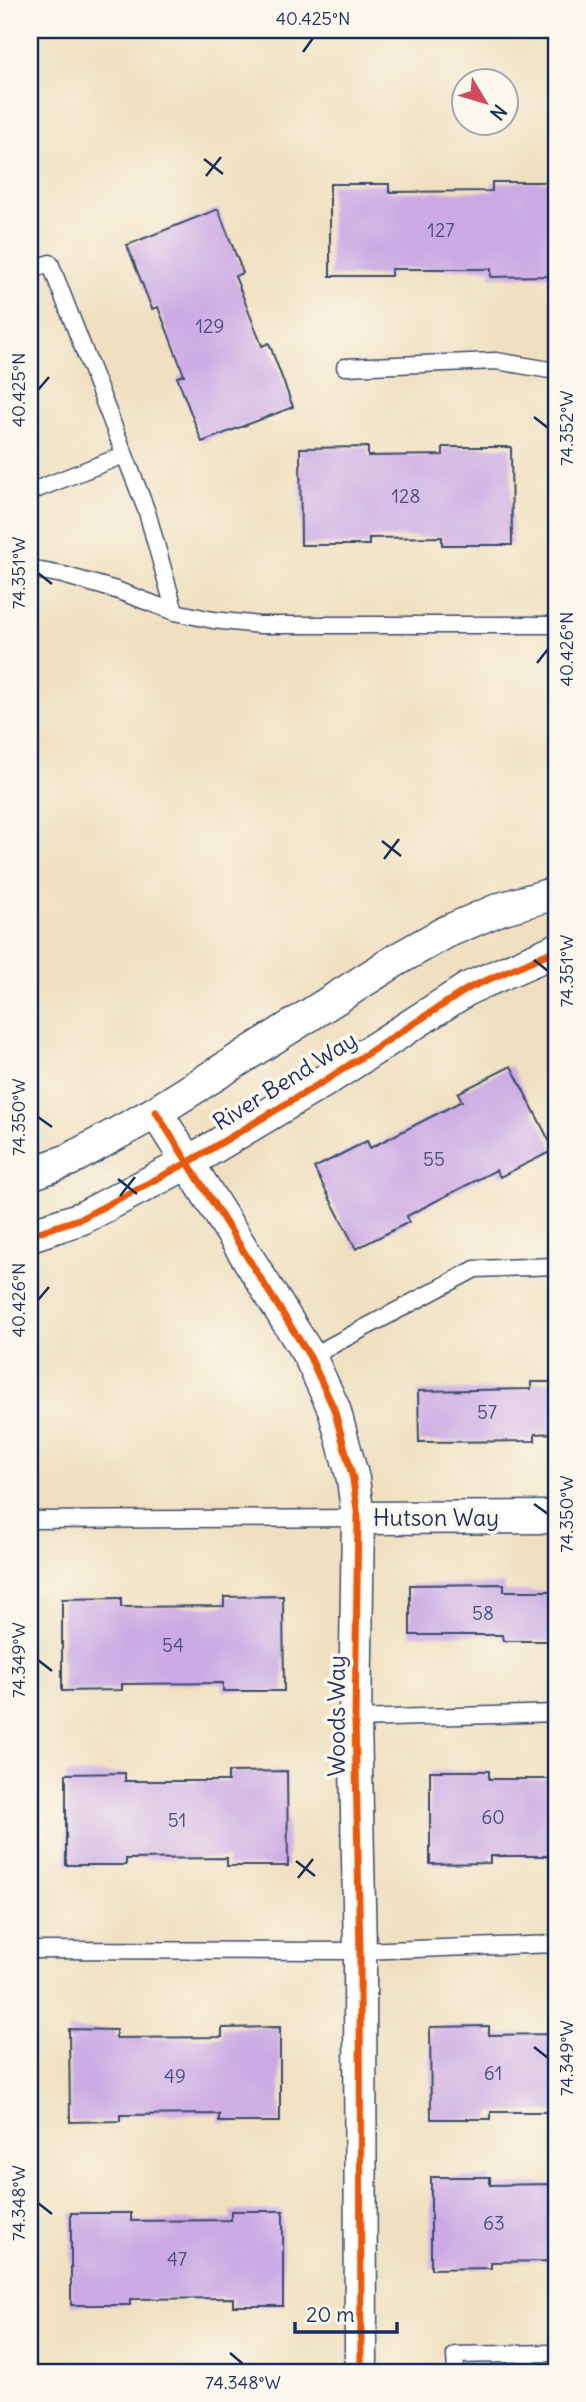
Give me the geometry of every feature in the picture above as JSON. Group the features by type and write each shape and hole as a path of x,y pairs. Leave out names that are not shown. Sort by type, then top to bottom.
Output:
{"street":[{"name":"River Bend Way","path":"30,1174 69,1160 156,1112 398,959 446,932 500,909 556,893"},
{"name":"River Bend Way","path":"30,1235 82,1218 189,1162 326,1080 469,988 556,950"},
{"name":"Woods Way","path":"156,1112 310,1357 334,1409 353,1479 358,1518 355,1719 360,1951 361,2372"},
{"name":"Hutson Way","path":"358,1518 556,1517"}],"lane":[{"path":"30,271 50,263 147,512 175,612"},
{"path":"345,367 496,361 556,372"},
{"path":"30,492 124,456"},
{"path":"30,569 63,575 116,590 148,604 213,620 260,625 556,625"},
{"path":"310,1357 475,1269 556,1266"},
{"path":"30,1520 358,1518"},
{"path":"355,1719 556,1713"},
{"path":"30,1950 360,1951 556,1944"},
{"path":"456,2372 455,2355 556,2353"}],"building":[{"path":"492,182 551,182 552,276 491,277 491,269 391,269 391,276 330,276 330,184 389,184 389,192 492,191"},
{"path":"218,209 243,273 235,276 262,346 269,343 293,407 202,442 177,377 184,375 158,307 152,309 127,245"},
{"path":"368,447 368,456 443,455 443,447 511,447 512,545 442,545 442,537 369,538 369,545 301,545 300,448"},
{"path":"511,1066 554,1150 500,1177 496,1170 407,1216 409,1222 356,1249 314,1168 367,1141 370,1148 462,1101 458,1093"},
{"path":"531,1382 556,1382 556,1433 535,1434 535,1441 419,1442 418,1391 531,1389"},
{"path":"504,1584 504,1591 556,1591 556,1641 503,1641 502,1635 410,1635 410,1585"},
{"path":"283,1596 284,1691 223,1691 223,1683 122,1684 122,1690 62,1691 62,1599 121,1598 121,1607 224,1606 224,1597"},
{"path":"287,1771 288,1866 227,1866 227,1858 126,1859 126,1865 66,1865 66,1774 125,1773 125,1781 228,1781 228,1772"},
{"path":"430,1771 489,1771 489,1779 556,1779 556,1856 490,1856 490,1863 430,1864"},
{"path":"489,2026 489,2035 556,2034 556,2112 491,2112 491,2119 431,2119 430,2027"},
{"path":"280,2027 280,2122 219,2122 219,2114 120,2115 120,2121 70,2122 69,2029 116,2030 116,2038 222,2037 222,2028"},
{"path":"431,2177 490,2177 490,2185 556,2184 556,2261 491,2262 491,2268 431,2269"},
{"path":"231,2211 283,2211 283,2306 233,2306 233,2298 130,2299 130,2305 71,2305 71,2213 131,2213 131,2221 231,2220"}],"cycle path":[{"path":"30,1235 82,1218 189,1162 326,1080 469,988 556,950"},
{"path":"156,1112 310,1357 334,1409 353,1479 358,1518 355,1719 360,1951 361,2372"}]}
